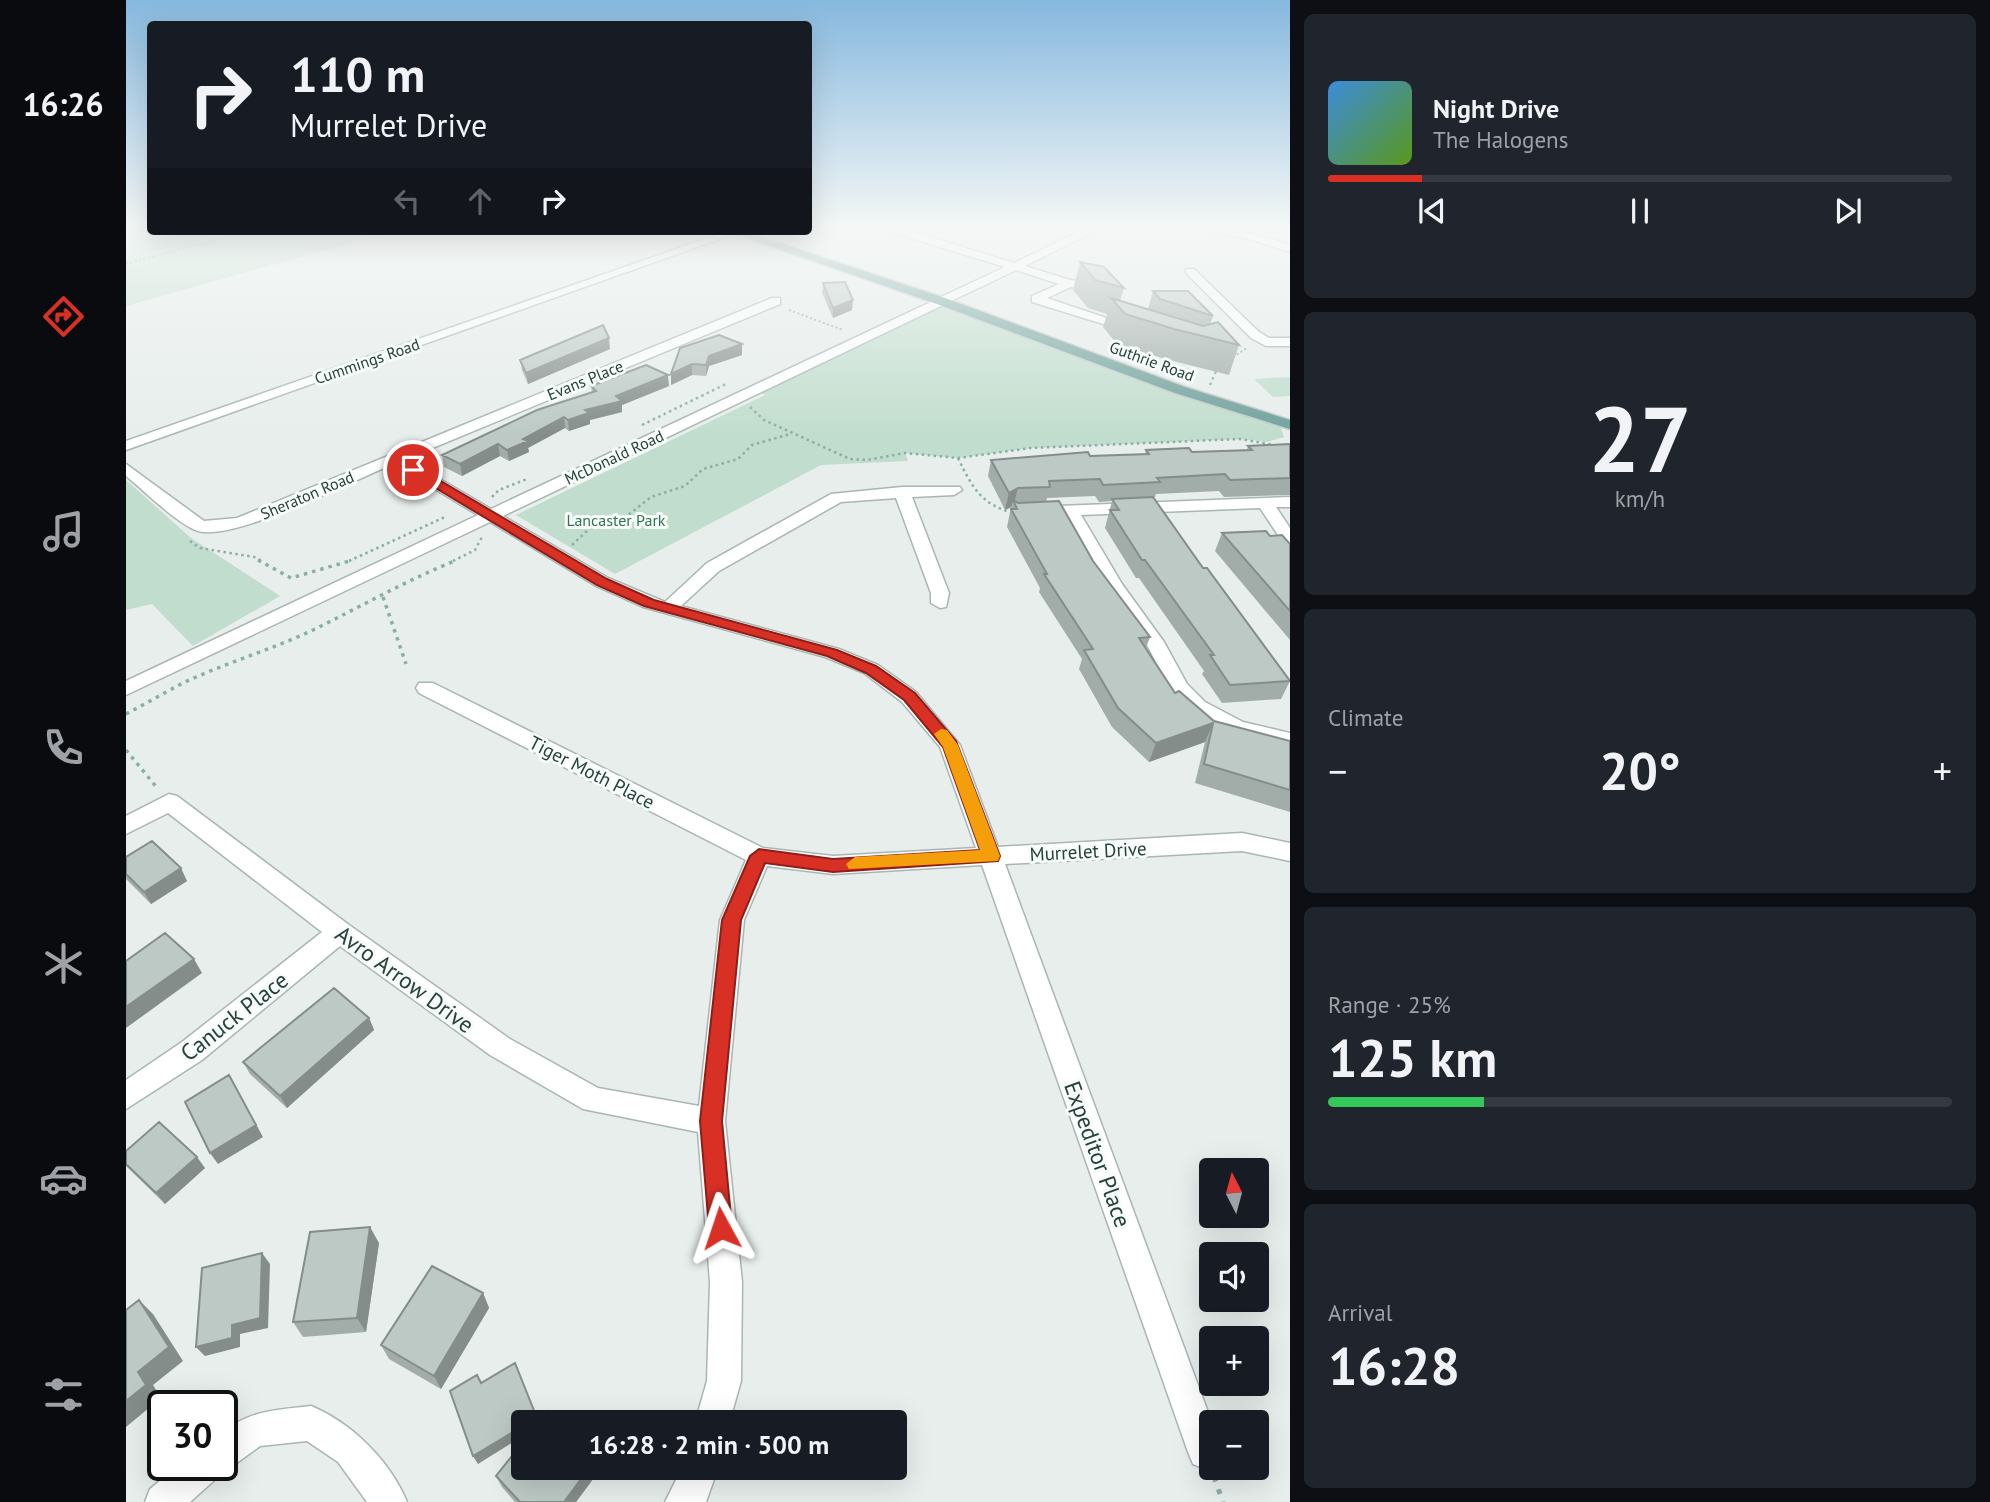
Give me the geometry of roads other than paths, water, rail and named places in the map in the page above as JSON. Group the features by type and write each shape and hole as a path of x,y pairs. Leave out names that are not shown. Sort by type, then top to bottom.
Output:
{"main road":[{"name":"Guthrie Road","path":"923,295 1180,390 1290,425"},
{"name":"Guthrie Road","path":"1004,325 1290,414"}],"street":[{"name":"Cummings Road","path":"126,446 553,295"},
{"name":"McDonald Road","path":"126,689 487,523 953,295"},
{"path":"1044,295 1036,299 1144,333 1128,312"},
{"path":"1214,295 1255,335 1266,342 1290,342"},
{"name":"Evans Place","path":"394,458 775,301"},
{"path":"394,458 487,523"},
{"name":"Sheraton Road","path":"126,469 200,526 220,527 242,522 394,458"},
{"path":"669,608 699,577 713,567 837,497 954,490"},
{"path":"902,492 940,593 940,603"},
{"path":"1014,513 1290,502"},
{"path":"1265,503 1290,540"},
{"path":"1070,511 1114,585 1156,642 1179,688 1198,707 1237,727 1290,740"},
{"name":"Expeditor Place","path":"487,523 602,582 669,608 832,653 871,669 909,697 950,745 1199,1435"},
{"name":"Tiger Moth Place","path":"426,688 759,856"},
{"name":"Avro Arrow Drive","path":"126,826 169,802 340,932 499,1046 593,1100 711,1121"},
{"name":"Murrelet Drive","path":"759,856 833,865 1242,842 1290,852"},
{"path":"716,1410 724,1381 726,1282 711,1121 732,920 759,856"},
{"name":"Canuck Place","path":"126,1096 192,1051 340,932"},
{"path":"238,1442 254,1430 311,1423 350,1450 389,1502"},
{"path":"683,1502 695,1487 697,1480"},
{"path":"163,1502 187,1481"}],"park label":[{"name":"Lancaster Park","path":"616,520"}]}
